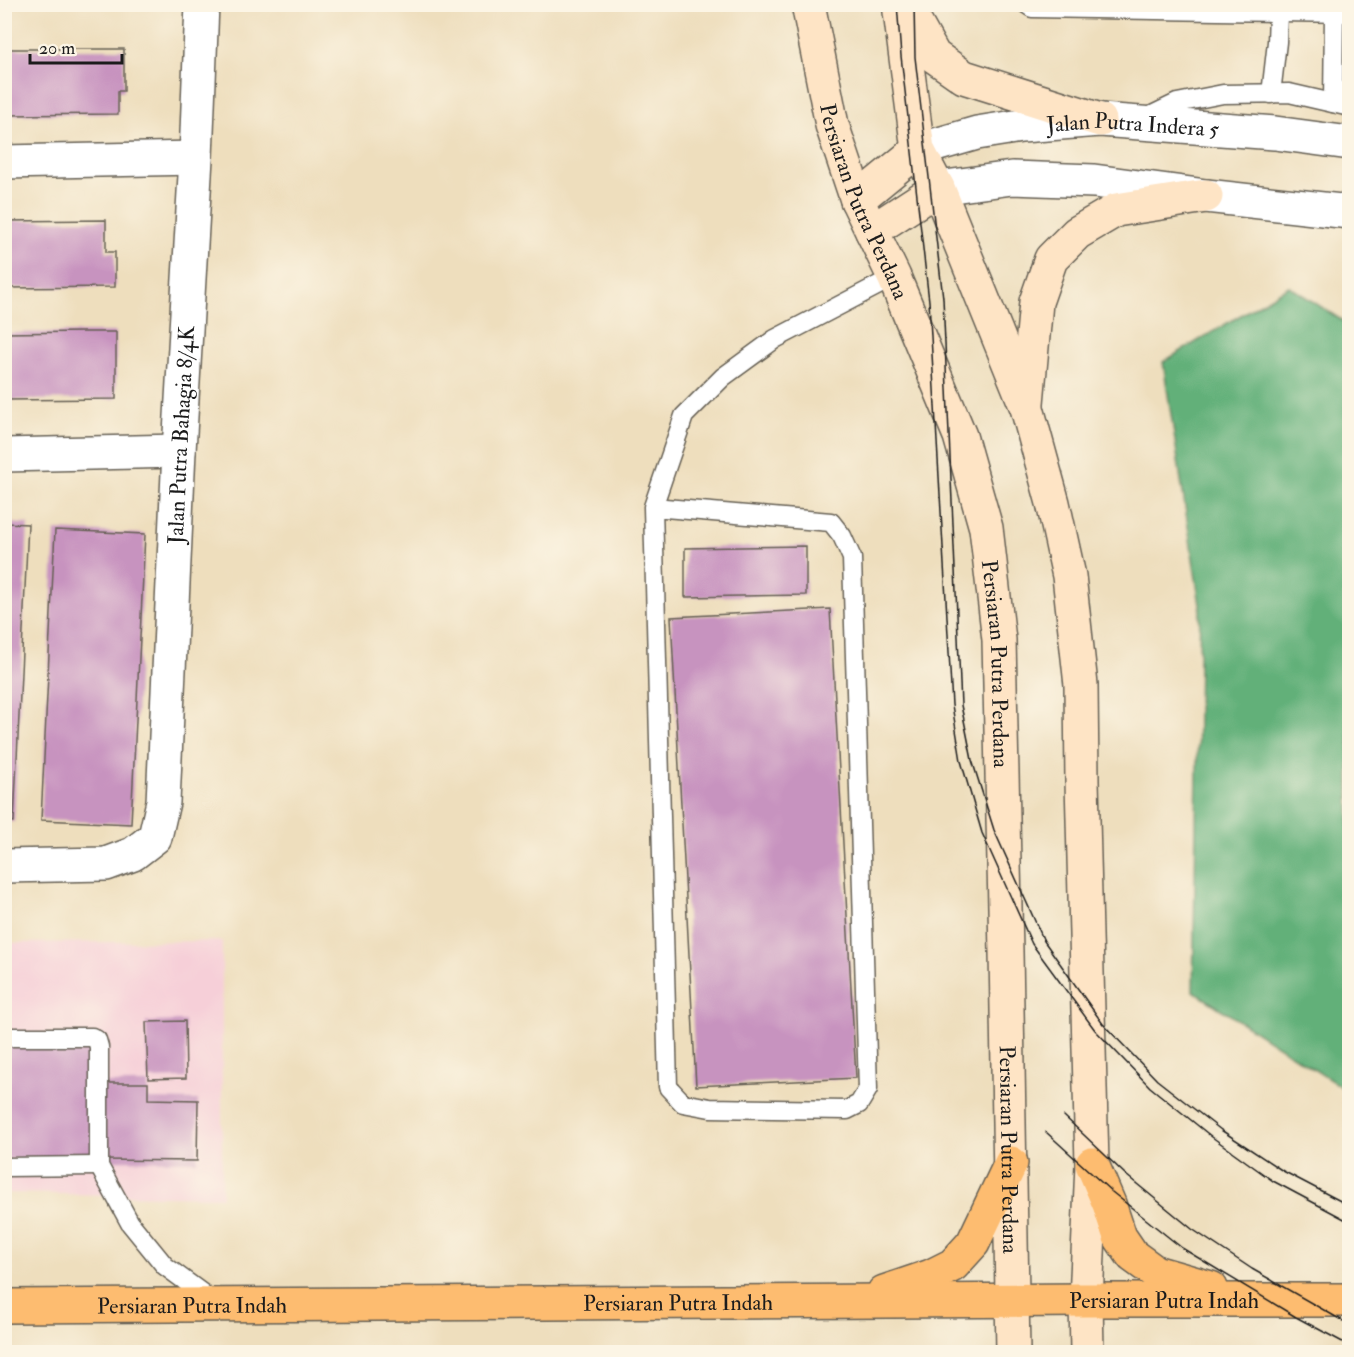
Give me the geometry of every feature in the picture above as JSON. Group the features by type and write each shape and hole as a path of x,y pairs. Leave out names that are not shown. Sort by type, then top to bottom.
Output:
{"main road":[{"name":"Persiaran Putra Perdana","path":"808,4 832,125 856,200 894,277 960,436 986,528 999,640 1013,1353"},
{"path":"899,4 918,150 938,188 1027,408 1053,503 1069,576 1082,685 1082,781 1092,1164 1086,1300 1087,1353"},
{"path":"905,4 934,56 964,77 1100,120"},
{"path":"856,200 918,150"},
{"path":"872,231 938,188"},
{"path":"1027,408 1036,302 1051,259 1077,233 1116,210 1206,196"},
{"path":"860,1301 930,1276 953,1265 973,1243 1011,1163"},
{"path":"1092,1164 1120,1237 1133,1256 1155,1272 1249,1299"},
{"name":"Persiaran Putra Indah","path":"4,1306 1350,1300"}],"street":[{"name":"Jalan Putra Bahagia 8/4K","path":"4,866 106,864 133,854 154,837 163,802 202,4"},
{"name":"Jalan Putra Indera 5","path":"918,150 977,133 1021,126 1100,120 1275,133 1350,143"},
{"path":"4,162 196,158"},
{"path":"938,188 1012,177 1094,181 1350,212"},
{"path":"4,455 179,451"}],"lane":[{"path":"1026,4 1032,8 1342,13 1341,105 1289,93 1223,94 1177,103 1137,123"},
{"path":"1271,94 1278,12"},
{"path":"653,507 831,522 842,536 852,558 868,1089 859,1104 848,1110 710,1108 683,1102 668,1087 653,507 684,416 723,377 775,339 894,277"},
{"path":"4,1037 92,1037 97,1040 99,1047 99,1166 130,1223 165,1266 218,1305"},
{"path":"4,1167 99,1166"}],"shaded area":[{"path":"222,941 222,1197 5,1193 5,943"}],"green space":[{"path":"1289,286 1349,325 1349,1092 1193,991 1200,605 1163,362"}],"building":[{"path":"4,49 124,49 124,91 118,91 118,114 4,115"},
{"path":"106,220 106,252 115,252 115,287 4,288 4,221"},
{"path":"116,332 116,399 4,400 4,333"},
{"path":"5,523 28,524 14,822 5,821"},
{"path":"55,530 145,534 131,824 41,820"},
{"path":"806,546 806,595 685,597 685,548"},
{"path":"830,609 856,1078 696,1086 671,617"},
{"path":"185,1021 186,1078 148,1079 146,1022"},
{"path":"4,1040 92,1041 92,1083 148,1083 148,1099 198,1100 197,1161 4,1159"}],"tram line":[{"path":"897,4 929,301 952,705 961,761 982,833 1032,944 1095,1030 1150,1087 1212,1137 1273,1181 1350,1222"},
{"path":"914,4 915,57 943,298 961,705 972,760 994,830 1044,941 1103,1024 1157,1080 1221,1130 1283,1171 1350,1206"},
{"path":"1064,1116 1126,1175 1192,1229 1252,1269 1350,1325"},
{"path":"1046,1132 1112,1192 1182,1248 1296,1317 1350,1346"}]}
